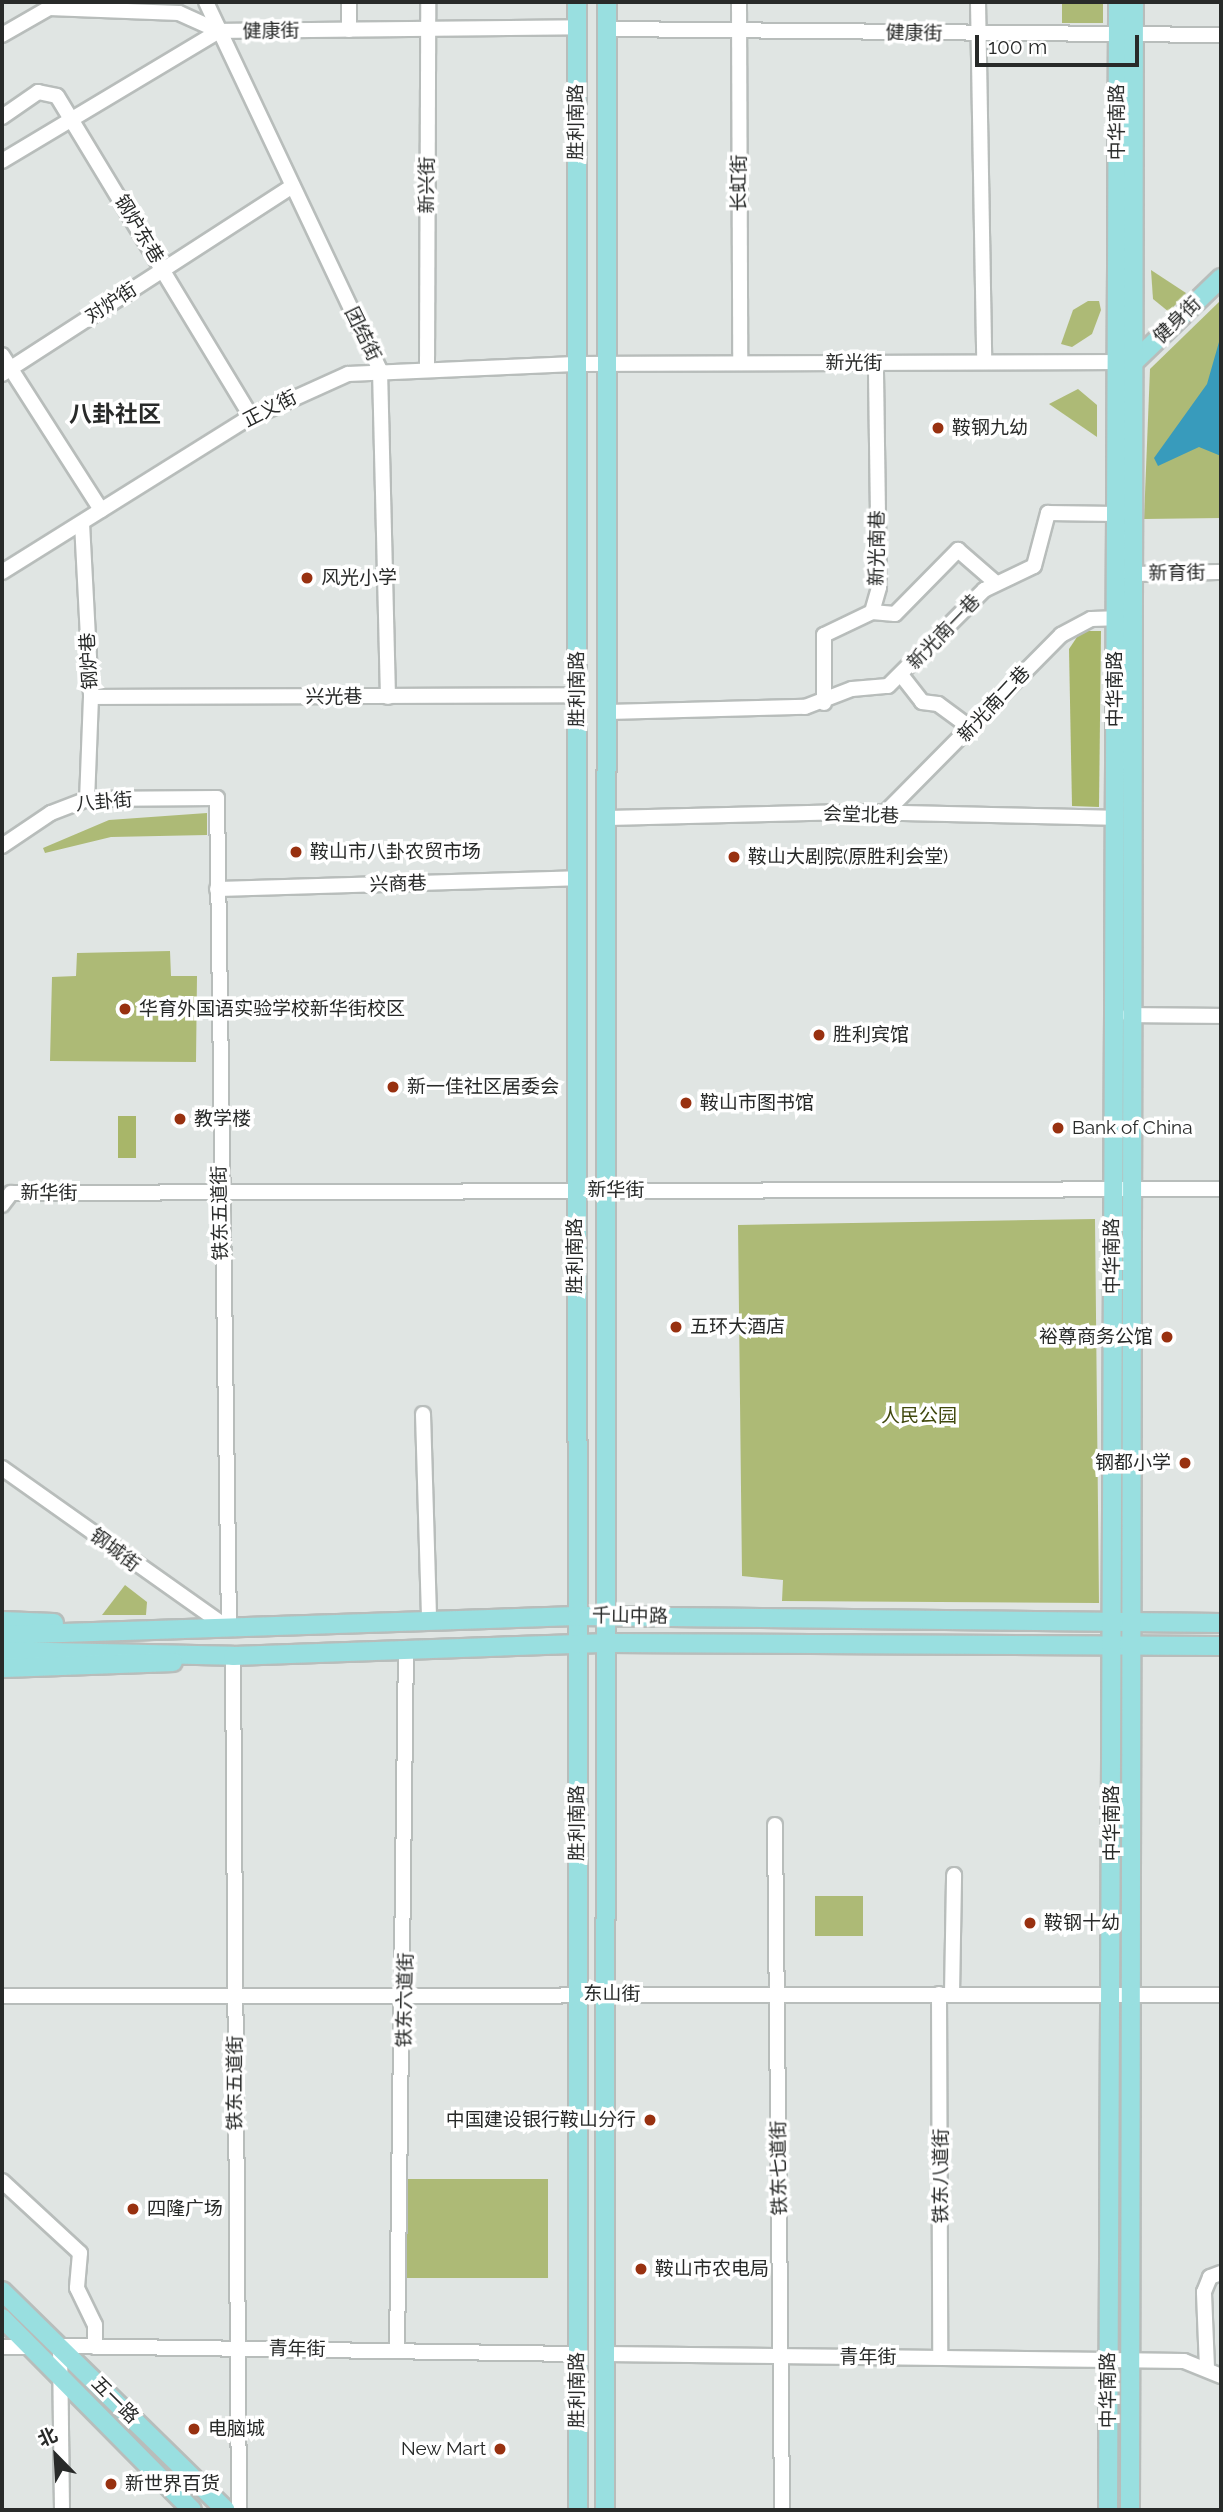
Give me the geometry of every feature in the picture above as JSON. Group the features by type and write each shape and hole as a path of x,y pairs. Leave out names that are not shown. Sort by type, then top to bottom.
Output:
{"main road":[{"name":"胜利南路","path":"577,2 575,364 578,878 575,1189 578,2510"},
{"name":"胜利南路","path":"605,2510 609,1994 608,712 604,364 607,2"},
{"name":"中华南路","path":"1118,2 1125,36 1134,316 1126,362"},
{"name":"中华南路","path":"1108,2510 1109,2359 1119,1994 1113,1645 1120,1190 1115,818 1116,514 1126,362 1125,36 1134,2"},
{"name":"健身街","path":"1126,362 1221,278"},
{"path":"1126,362 1132,574 1129,1015 1120,1190 1132,1646 1119,1994 1130,2360 1129,2510"},
{"name":"千山中路","path":"40,1642 229,1629 577,1616 1221,1623"},
{"path":"2,1621 229,1629"},
{"path":"2,1635 40,1642"},
{"path":"2,1651 40,1642"},
{"name":"千山中路","path":"40,1642 233,1656 609,1643 1221,1646"},
{"path":"2,1668 115,1668 233,1656"},
{"name":"五一路","path":"2,2291 226,2510"},
{"name":"五一路","path":"2,2318 192,2510"}],"street":[{"name":"团结街","path":"206,2 291,187 380,370 388,697"},
{"path":"349,2 349,30"},
{"name":"新兴街","path":"427,368 428,2"},
{"name":"长虹街","path":"738,2 740,363"},
{"path":"978,2 984,362"},
{"path":"2,35 49,8 179,13 219,31"},
{"name":"健康街","path":"2,161 219,31 576,27"},
{"name":"健康街","path":"607,29 1221,35"},
{"name":"钢炉东巷","path":"2,117 38,92 57,96 252,418"},
{"name":"对炉街","path":"6,371 291,187"},
{"path":"2,355 6,371 101,510"},
{"name":"新光南巷","path":"824,703 824,635 872,612 879,587 876,362"},
{"name":"新光街","path":"575,364 1126,362"},
{"name":"正义街","path":"2,572 252,418 348,374 380,370 575,364"},
{"name":"新光南一巷","path":"608,712 824,703 902,676 962,608 996,583 1034,566 1048,513 1116,514"},
{"name":"钢炉巷","path":"82,523 91,697 87,799"},
{"path":"872,612 895,614 958,550 996,583"},
{"name":"新育街","path":"1132,574 1221,572"},
{"name":"新光南二巷","path":"884,814 972,729 1073,625 1115,618"},
{"path":"902,676 922,702 938,704 972,729"},
{"name":"兴光巷","path":"91,697 577,695"},
{"name":"八卦街","path":"2,846 51,813 87,799 218,798"},
{"name":"铁东五道街","path":"218,798 219,1194 229,1629"},
{"name":"会堂北巷","path":"608,818 884,814 1115,818"},
{"name":"兴商巷","path":"217,889 578,878"},
{"path":"1129,1015 1221,1016"},
{"path":"2,1180 6,1199"},
{"name":"新华街","path":"6,1199 575,1189 1221,1189"},
{"path":"423,1414 429,1620"},
{"name":"钢城街","path":"2,1468 229,1629"},
{"name":"铁东六道街","path":"397,2351 405,1995 406,1649"},
{"name":"铁东五道街","path":"233,1656 239,2510"},
{"name":"铁东七道街","path":"775,1825 782,2510"},
{"name":"铁东八道街","path":"940,2357 945,1994 954,1875"},
{"name":"东山街","path":"2,1996 1221,1995"},
{"path":"2,2181 80,2253 77,2288 95,2325 95,2347"},
{"path":"1221,2273 1210,2277 1204,2292 1207,2368 1221,2376"},
{"path":"60,2346 62,2510"},
{"name":"青年街","path":"60,2346 576,2354"},
{"path":"2,2347 30,2347"},
{"name":"青年街","path":"606,2354 1109,2359 1207,2368"}],"green space":[{"path":"1062,2 1103,2 1103,23 1062,23"},
{"path":"1151,270 1186,293 1169,312 1153,299"},
{"path":"1221,300 1221,518 1144,519 1150,369"},
{"path":"1088,301 1099,301 1101,310 1092,334 1072,347 1061,344 1073,310"},
{"path":"1078,389 1097,405 1097,437 1049,404"},
{"path":"1081,631 1101,631 1099,807 1072,806 1069,649"},
{"path":"207,813 207,835 111,837 45,853 43,848 109,820"},
{"path":"170,951 171,976 197,976 196,1062 50,1061 52,977 76,976 77,953"},
{"path":"118,1116 136,1116 136,1158 118,1158"},
{"name":"人民公园","path":"1095,1219 1099,1603 782,1601 783,1580 742,1576 738,1225"},
{"path":"125,1585 147,1602 146,1615 102,1615"},
{"path":"815,1896 863,1896 863,1936 815,1936"},
{"path":"407,2179 548,2179 548,2278 407,2278"}],"water":[{"path":"1221,335 1221,456 1199,447 1158,466 1154,458 1207,384"}],"place":[{"name":"鞍钢九幼","path":"938,428"},
{"name":"风光小学","path":"307,578"},
{"name":"鞍山市八卦农贸市场","path":"296,852"},
{"name":"鞍山大剧院(原胜利会堂)","path":"734,857"},
{"name":"华育外国语实验学校新华街校区","path":"125,1009"},
{"name":"胜利宾馆","path":"819,1035"},
{"name":"新一佳社区居委会","path":"393,1087"},
{"name":"鞍山市图书馆","path":"686,1103"},
{"name":"教学楼","path":"180,1119"},
{"name":"Bank of China","path":"1058,1128"},
{"name":"五环大酒店","path":"676,1327"},
{"name":"裕尊商务公馆","path":"1167,1337"},
{"name":"钢都小学","path":"1185,1463"},
{"name":"鞍钢十幼","path":"1030,1923"},
{"name":"中国建设银行鞍山分行","path":"650,2120"},
{"name":"四隆广场","path":"133,2209"},
{"name":"鞍山市农电局","path":"641,2269"},
{"name":"电脑城","path":"194,2429"},
{"name":"New Mart","path":"500,2449"},
{"name":"新世界百货","path":"111,2484"}],"district":[{"name":"八卦社区","path":"115,414"}]}
